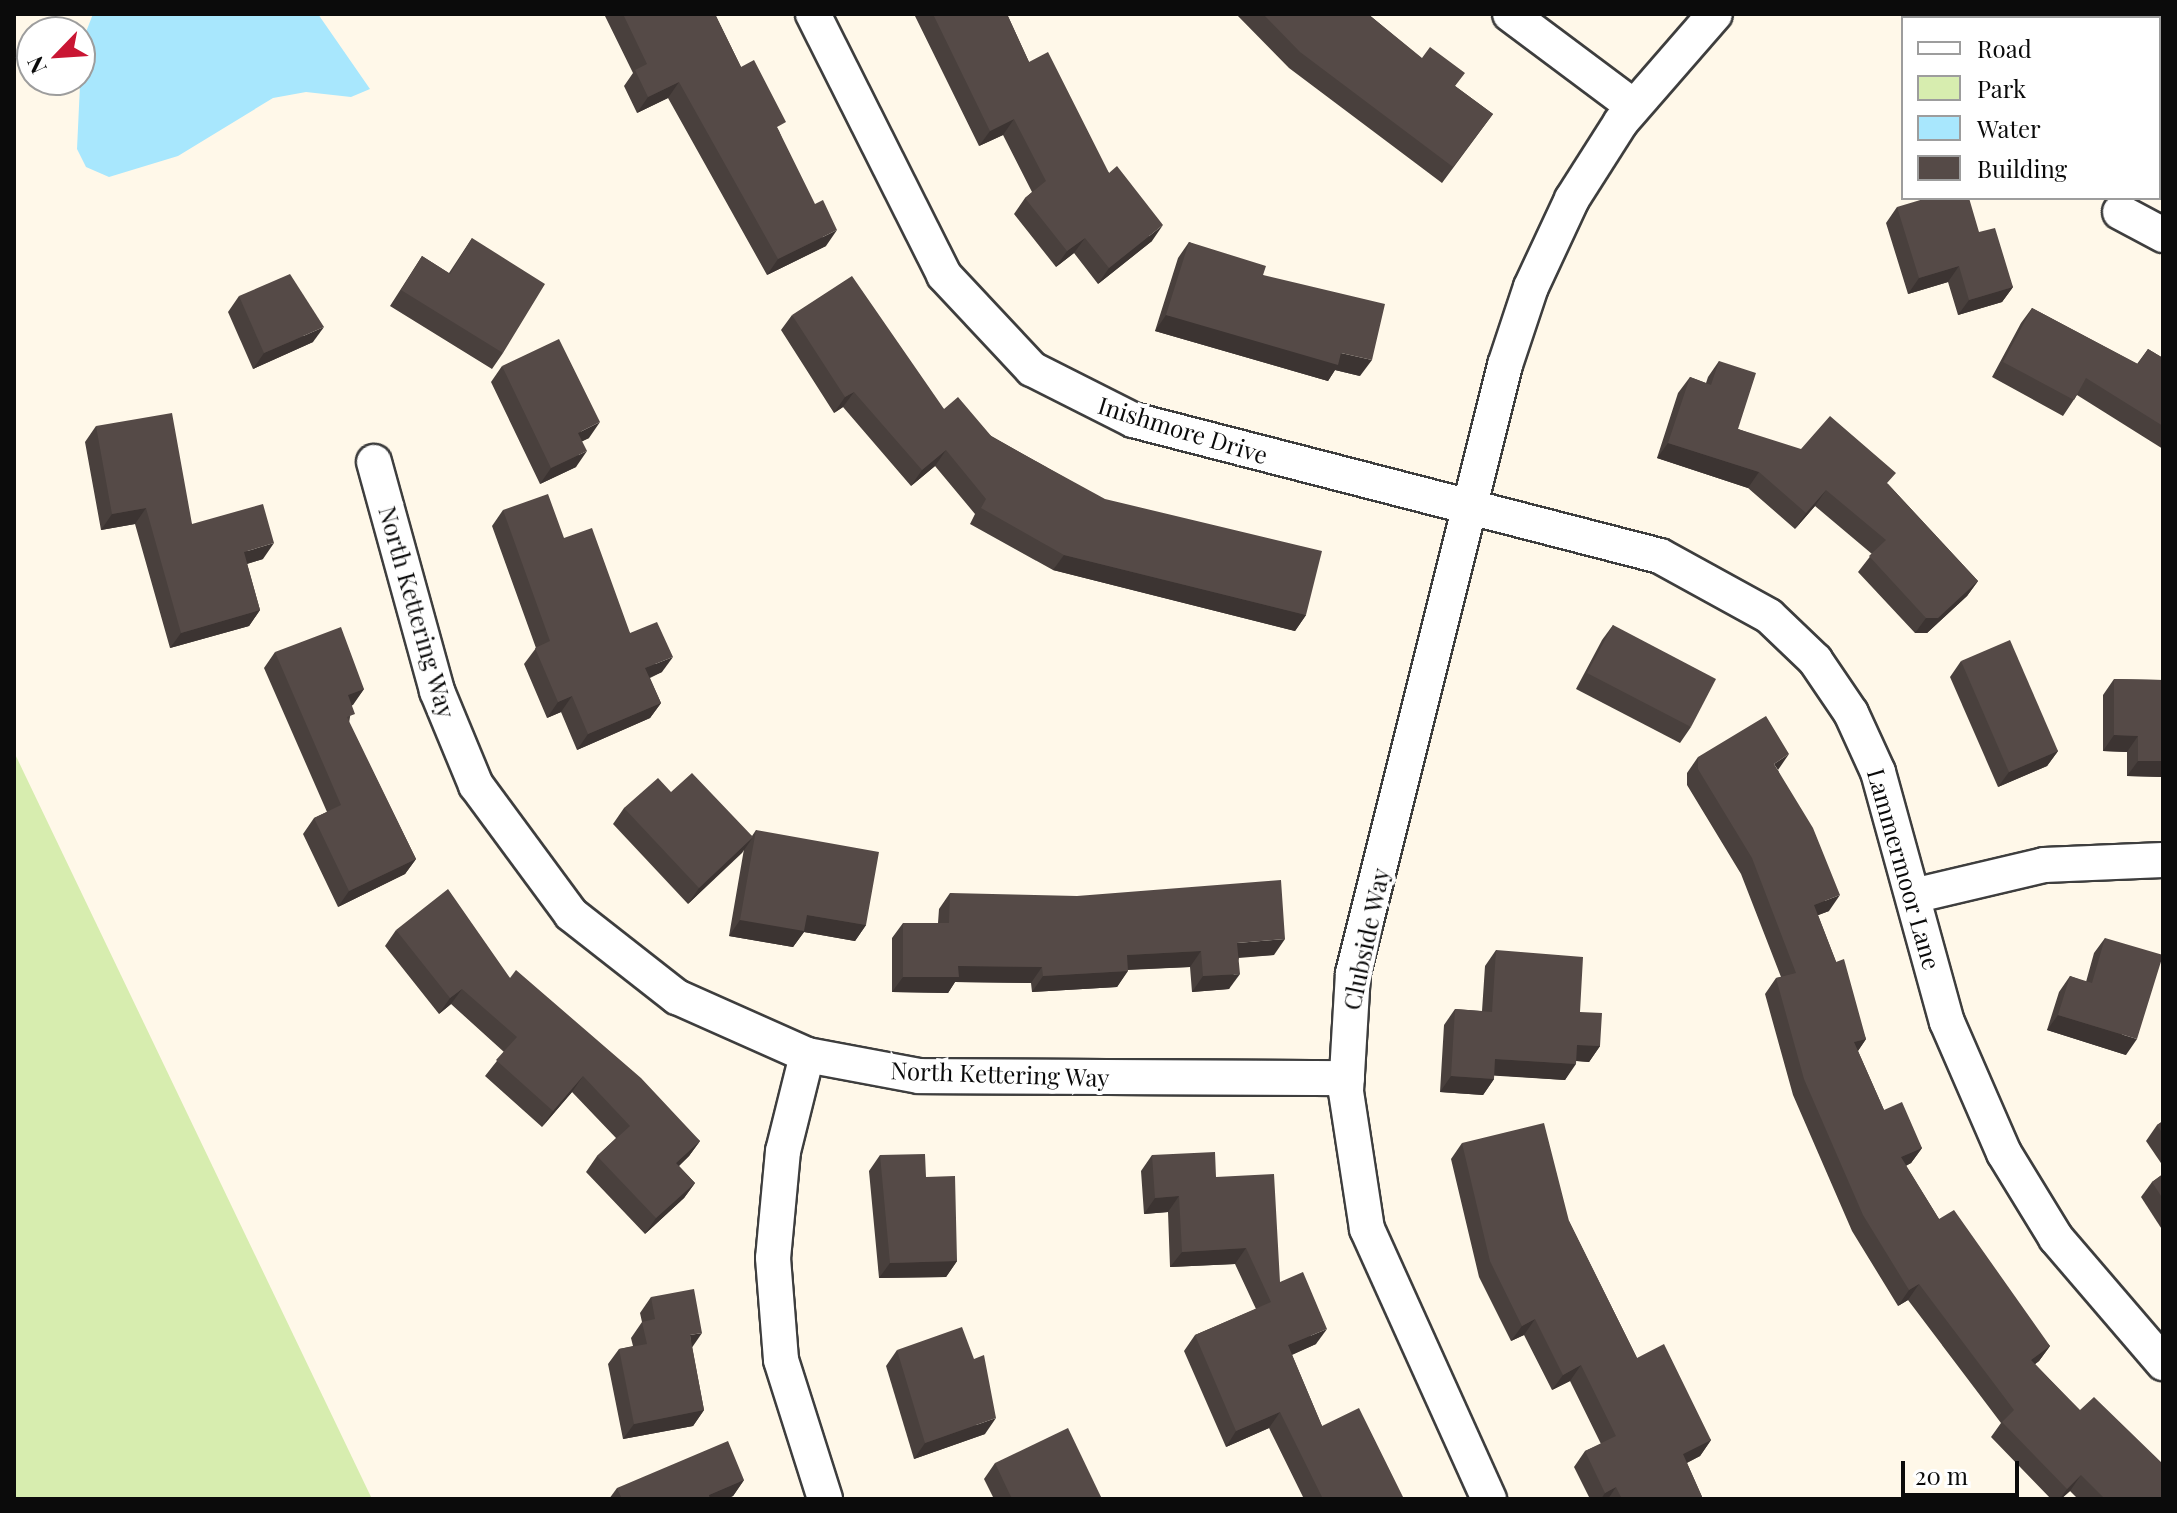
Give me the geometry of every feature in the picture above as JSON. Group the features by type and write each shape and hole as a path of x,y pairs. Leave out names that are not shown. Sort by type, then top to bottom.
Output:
{"street":[{"name":"Inishmore Drive","path":"813,14 944,275 1032,369 1133,420 1470,508"},
{"path":"1510,14 1633,106"},
{"name":"Clubside Way","path":"1489,1499 1367,1229 1347,1078 1357,952 1505,365 1572,199 1633,106 1715,14"},
{"path":"2120,212 2163,235"},
{"name":"North Kettering Way","path":"374,462 447,721 513,844 571,914 658,985 733,1028 807,1055 919,1076 1347,1078"},
{"name":"Lammermoor Lane","path":"1470,508 1660,556 1769,616 1815,660 1851,713 1888,801 1955,1043 2004,1153 2056,1238 2163,1363"},
{"path":"1913,896 2044,865 2163,860"},
{"path":"807,1055 783,1151 773,1258 781,1360 825,1499"}],"green space":[{"path":"14,752 372,1499 14,1499"}],"water":[{"path":"318,14 370,89 351,97 306,92 273,98 178,156 109,177 86,167 77,149 79,96 96,96 96,16 92,16"}],"building":[{"path":"623,14 715,14 741,67 754,60 786,122 777,127 815,204 823,200 837,230 778,259 679,82 648,97 635,70 647,64"},
{"path":"933,14 1007,14 1029,62 1048,52 1109,173 1117,166 1163,225 1109,268 1085,238 1067,251 1025,198 1046,181 1014,119 990,131"},
{"path":"1263,14 1368,14 1422,58 1430,47 1465,73 1455,86 1493,114 1453,167 1300,52"},
{"path":"2141,14 2142,16 2066,16"},
{"path":"1920,200 1970,200 1979,232 1995,228 2013,287 1969,300 1959,266 1919,278 1897,207"},
{"path":"472,238 545,284 503,353 401,290 422,256 450,274"},
{"path":"1189,242 1266,266 1263,275 1385,304 1372,360 1341,353 1338,365 1166,315"},
{"path":"290,274 324,327 264,353 239,296"},
{"path":"852,276 944,409 958,397 992,437 1105,499 1322,551 1306,615 1064,555 981,508 986,499 946,450 922,470 854,392 845,397 792,315"},
{"path":"2032,308 2138,364 2148,349 2163,358 2163,426 2086,378 2074,400 2003,362"},
{"path":"559,339 600,422 578,433 587,451 551,468 502,366"},
{"path":"1719,361 1756,373 1738,429 1801,449 1830,416 1896,473 1887,483 1978,581 1938,618 1926,618 1869,556 1886,540 1826,490 1806,513 1759,472 1668,443 1690,377 1711,385"},
{"path":"172,413 192,524 263,504 274,543 244,552 260,610 181,633 146,508 112,514 96,426"},
{"path":"548,494 564,538 592,528 630,633 657,622 673,657 645,668 661,703 588,734 572,696 558,702 535,648 550,641 503,510"},
{"path":"1613,625 1716,679 1691,727 1587,673"},
{"path":"341,627 364,689 348,695 355,714 347,717 416,859 349,891 314,818 341,805 275,652"},
{"path":"2010,640 2058,751 2009,772 1961,661"},
{"path":"2114,679 2163,680 2163,761 2138,761 2138,736 2114,735"},
{"path":"1766,716 1789,754 1774,764 1813,828 1840,895 1814,905 1836,962 1844,959 1866,1039 1854,1042 1884,1110 1902,1102 1922,1148 1901,1157 1939,1219 1954,1210 2050,1346 2031,1360 2080,1410 2094,1397 2163,1464 2163,1499 2105,1499 2081,1475 2067,1489 2002,1422 2014,1410 1919,1284 1909,1290 1863,1215 1804,1079 1776,978 1796,973 1752,858 1698,769 1698,757"},
{"path":"692,773 753,837 699,888 624,808 658,778 671,792"},
{"path":"756,830 879,852 866,925 807,915 804,931 740,920"},
{"path":"1281,880 1285,939 1237,943 1240,974 1203,976 1201,951 1127,955 1128,971 1043,976 1042,967 958,966 959,977 903,977 903,923 949,923 950,893 1077,896"},
{"path":"448,889 510,978 516,970 641,1078 700,1141 676,1163 695,1183 656,1218 597,1156 630,1126 583,1076 553,1111 496,1060 517,1037 462,989 450,998 396,930"},
{"path":"2105,938 2163,955 2137,1039 2058,1015 2070,976 2092,983"},
{"path":"1496,950 1583,957 1580,1012 1602,1013 1600,1046 1577,1045 1576,1064 1495,1059 1494,1079 1451,1076 1455,1009 1492,1012"},
{"path":"1544,1123 1569,1221 1637,1358 1664,1344 1711,1440 1683,1454 1703,1499 1622,1499 1616,1487 1605,1493 1585,1451 1616,1436 1581,1365 1563,1375 1535,1319 1522,1326 1490,1261 1462,1143"},
{"path":"1215,1152 1216,1177 1274,1174 1280,1282 1303,1272 1327,1329 1288,1345 1322,1426 1359,1408 1404,1499 1323,1499 1280,1412 1236,1431 1195,1335 1271,1302 1246,1248 1182,1252 1179,1196 1155,1198 1152,1155"},
{"path":"925,1154 926,1177 955,1176 957,1261 890,1263 880,1155"},
{"path":"2163,1174 2163,1199 2152,1182"},
{"path":"694,1289 702,1333 690,1335 704,1410 634,1424 619,1349 647,1344 642,1322 655,1319 651,1297"},
{"path":"962,1327 974,1359 984,1355 996,1418 925,1443 897,1350"},
{"path":"1068,1428 1102,1499 1012,1499 995,1463"},
{"path":"728,1441 744,1480 709,1495 710,1499 622,1499 617,1488"}]}
